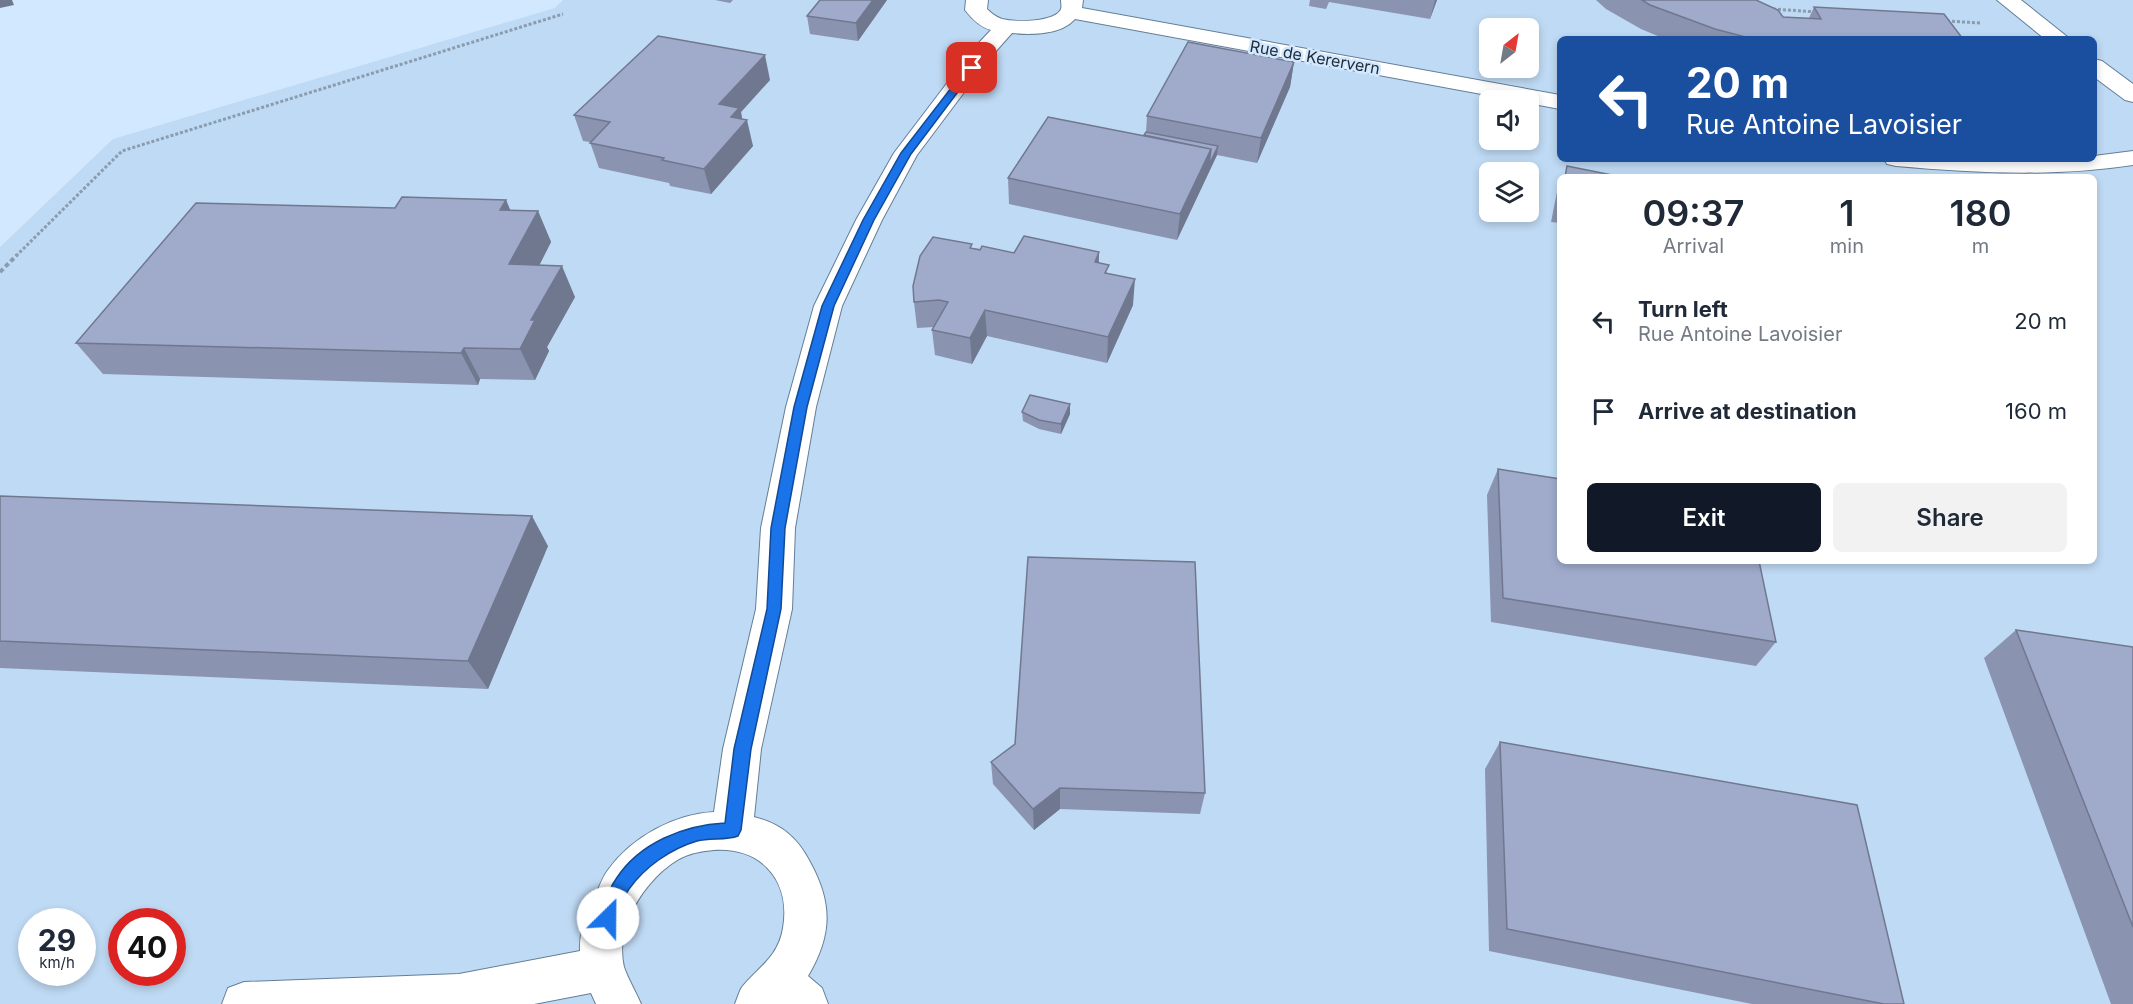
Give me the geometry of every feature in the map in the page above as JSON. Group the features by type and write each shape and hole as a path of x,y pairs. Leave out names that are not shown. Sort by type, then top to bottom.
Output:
{"street":[{"path":"977,0 976,10 982,17 1006,27 1037,28 1064,19 1072,6"},
{"path":"2008,0 2051,33"},
{"name":"Rue de Kerervern","path":"1072,6 1557,101"},
{"path":"732,830 742,749 774,609 780,517 801,407 828,306 869,220 906,153 981,54 1006,27"},
{"path":"2097,68 2133,95"},
{"path":"1938,162 1995,166 2106,163 2133,158"},
{"path":"244,1004 459,996 610,987 601,934 622,885 647,858 666,845 699,832 732,830 761,838 786,856 804,892 805,926 800,948 781,997"}],"path":[{"path":"1762,8 1821,12"},
{"path":"0,272 122,151 563,14"},
{"path":"1938,20 2051,33"}],"shaded area":[{"path":"563,0 2133,0 2133,1004 0,1004 0,247 113,139 555,8"}],"building":[{"path":"820,0 873,0 856,23 807,16"},
{"path":"1642,0 1756,0 1778,10 1783,17 1821,19 1814,7 1944,14 1961,36 1742,36 1715,29"},
{"path":"658,36 765,55 719,104 739,108 731,117 747,120 704,169 662,160 664,158 590,143 610,122 574,115"},
{"path":"1188,42 1294,62 1261,138 1147,116"},
{"path":"1048,117 1211,149 1180,214 1008,178"},
{"path":"1146,132 1218,146 1209,165 1211,149 1144,135"},
{"path":"1567,166 1607,174 1566,174"},
{"path":"402,197 506,200 500,210 538,211 509,264 562,266 531,320 535,320 520,349 464,348 461,353 76,343 196,203 395,208"},
{"path":"1024,236 1099,252 1095,262 1109,265 1105,273 1135,279 1108,337 985,310 970,338 932,330 948,302 939,300 914,302 913,286 920,256 933,237 972,244 970,248 980,250 982,246 1014,253"},
{"path":"1030,395 1070,404 1061,424 1039,420 1022,412"},
{"path":"1498,469 1557,479 1557,564 1760,564 1776,642 1503,598"},
{"path":"0,496 532,516 468,661 0,641"},
{"path":"1028,557 1195,562 1205,793 1060,788 1033,809 991,762 1015,744"},
{"path":"2016,630 2133,647 2133,927"},
{"path":"1500,742 1857,805 1904,1004 1884,1004 1507,929"}],"route":[{"path":"608,918 622,885 647,858 666,845 699,832 732,830 742,749 774,609 778,528 801,407 828,306 869,220 906,153 972,68"}]}
